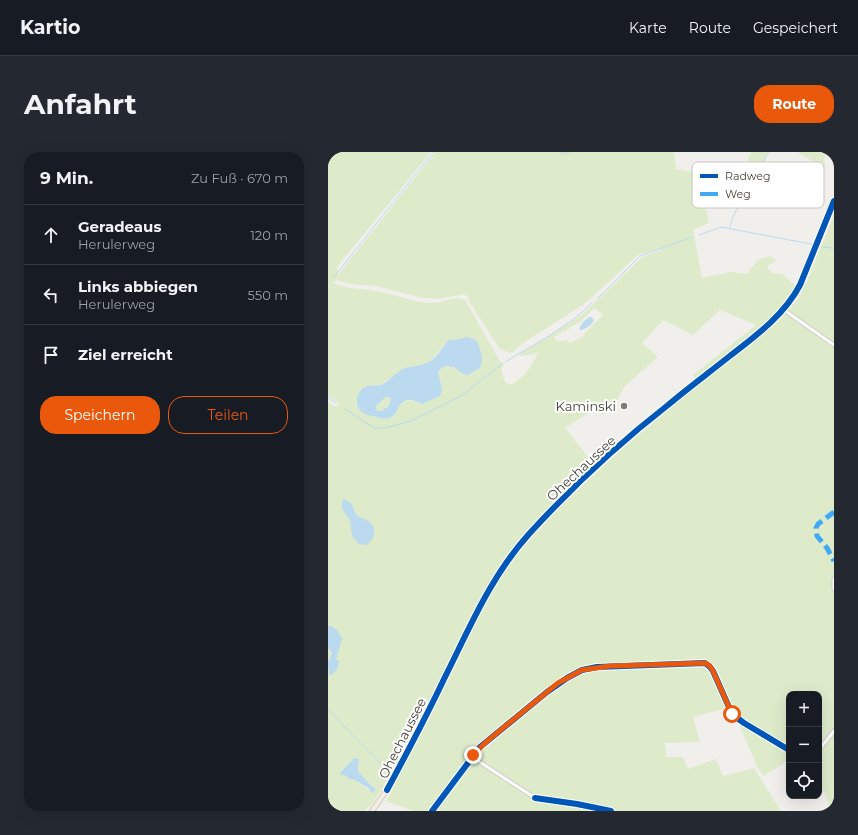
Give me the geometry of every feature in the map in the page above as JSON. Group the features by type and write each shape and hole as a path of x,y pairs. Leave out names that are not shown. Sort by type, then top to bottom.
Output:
{"main road":[{"name":"Ohechaussee","path":"371,811 382,799 445,679 481,602 503,566 528,535 561,500 609,455 666,406 761,332 784,310 800,285 834,201"}],"street":[{"path":"784,310 834,345"},
{"path":"834,579 834,589"},
{"path":"434,811 472,757 486,742 558,683 582,670 597,667 705,663 710,666 713,671 732,714 786,748"},
{"path":"822,746 834,731"},
{"path":"472,757 535,798"}],"green space":[{"path":"328,152 431,152 337,267 338,275 435,152 674,152 676,169 692,172 692,208 706,208 709,223 693,230 702,278 731,272 747,274 758,260 769,256 777,260 768,266 767,269 773,273 782,274 796,286 787,300 764,325 695,378 693,375 756,325 720,310 693,335 663,320 642,343 658,357 624,387 616,402 603,415 595,409 565,428 594,464 525,533 500,564 478,600 393,771 373,803 364,811 328,811 328,402 335,407 339,403 328,396","holes":["660,248 661,250 642,257 583,314 520,354 522,356 538,353 527,372 510,385 505,382 501,370 504,364 500,361 465,300 457,298 435,303 420,302 382,292 348,287 333,283 337,280 351,284 376,286 419,297 437,299 464,294 468,297 470,303 499,348 509,353 513,352 519,346 584,304 638,255","595,308 603,315 585,332 584,336 570,343 567,340 557,341 554,337 580,322","461,339 463,374 454,367 445,366 438,371 442,389 422,404 411,401 404,402 392,418 357,406 358,397 367,386 379,385 390,379 404,368 419,366 430,362 449,340","354,758 359,759 358,771 370,785 376,789 374,793 353,779 349,779 341,770 349,765"]},
{"path":"751,152 768,152 764,162 747,162"},
{"path":"797,152 824,152 825,168 824,162 814,162"},
{"path":"834,215 834,811 830,811 825,792 822,793 822,691 786,691 786,762 764,776 757,767 738,721 727,708 693,717 700,742 665,743 666,757 683,757 688,769 716,759 723,776 754,768 781,811 442,811 437,809 474,756 485,745 568,679 582,673 595,670 705,666 702,659 598,665 583,668 574,672 560,679 481,743 433,808 429,811 413,811 386,801 448,680 484,604 506,569 531,538 564,503 612,458 680,399 763,335 798,299 808,279"},
{"path":"386,397 391,399 389,406 377,411 376,406"}],"water":[{"path":"589,317 594,320 592,324 585,329 579,329 583,322"},
{"path":"467,337 476,340 482,361 480,368 468,375 463,374 454,367 445,366 438,371 442,389 440,396 422,404 412,400 405,401 401,403 391,418 385,419 363,413 360,410 357,398 361,390 370,386 384,384 402,369 429,362 437,355 449,340","holes":["386,397 391,399 389,406 381,411 377,411 376,406"]},
{"path":"344,499 352,504 355,513 358,516 370,522 374,528 371,541 367,545 359,544 352,536 350,520 342,509 342,502"},
{"path":"329,626 335,629 342,638 336,660 339,661 338,666 335,672 329,675 328,660 330,660 332,652 328,648"},
{"path":"354,758 359,759 358,771 370,785 376,789 373,793 367,787 353,779 349,779 345,775 340,775 342,770"}],"waterway":[{"path":"334,277 433,152"},
{"path":"560,152 564,154 569,152"},
{"path":"764,162 769,152"},
{"path":"730,227 737,208"},
{"path":"699,235 721,227 811,244"},
{"path":"597,299 640,256 692,237"},
{"path":"821,247 834,248"},
{"path":"505,362 561,328 592,303"},
{"path":"345,409 374,428 385,428 411,421 461,396 502,364"},
{"path":"328,398 336,403"},
{"path":"328,710 384,767"}],"marked path":[{"path":"834,512 818,524 816,528 817,536 827,548 834,561"}],"cycle path":[{"path":"387,790 424,720 482,602 503,567 529,534 561,500 613,451 683,392 750,340 778,315 794,296 800,285 834,201"},
{"path":"432,811 480,747 547,692 567,678 582,670 597,667 705,663 713,671 732,714 786,748"},
{"path":"535,798 611,811"}],"place":[{"name":"Kaminski","path":"624,406"}],"route":[{"path":"473,755 480,747 558,683 575,673 589,668 700,662 705,663 710,666 713,671 732,714"}]}
